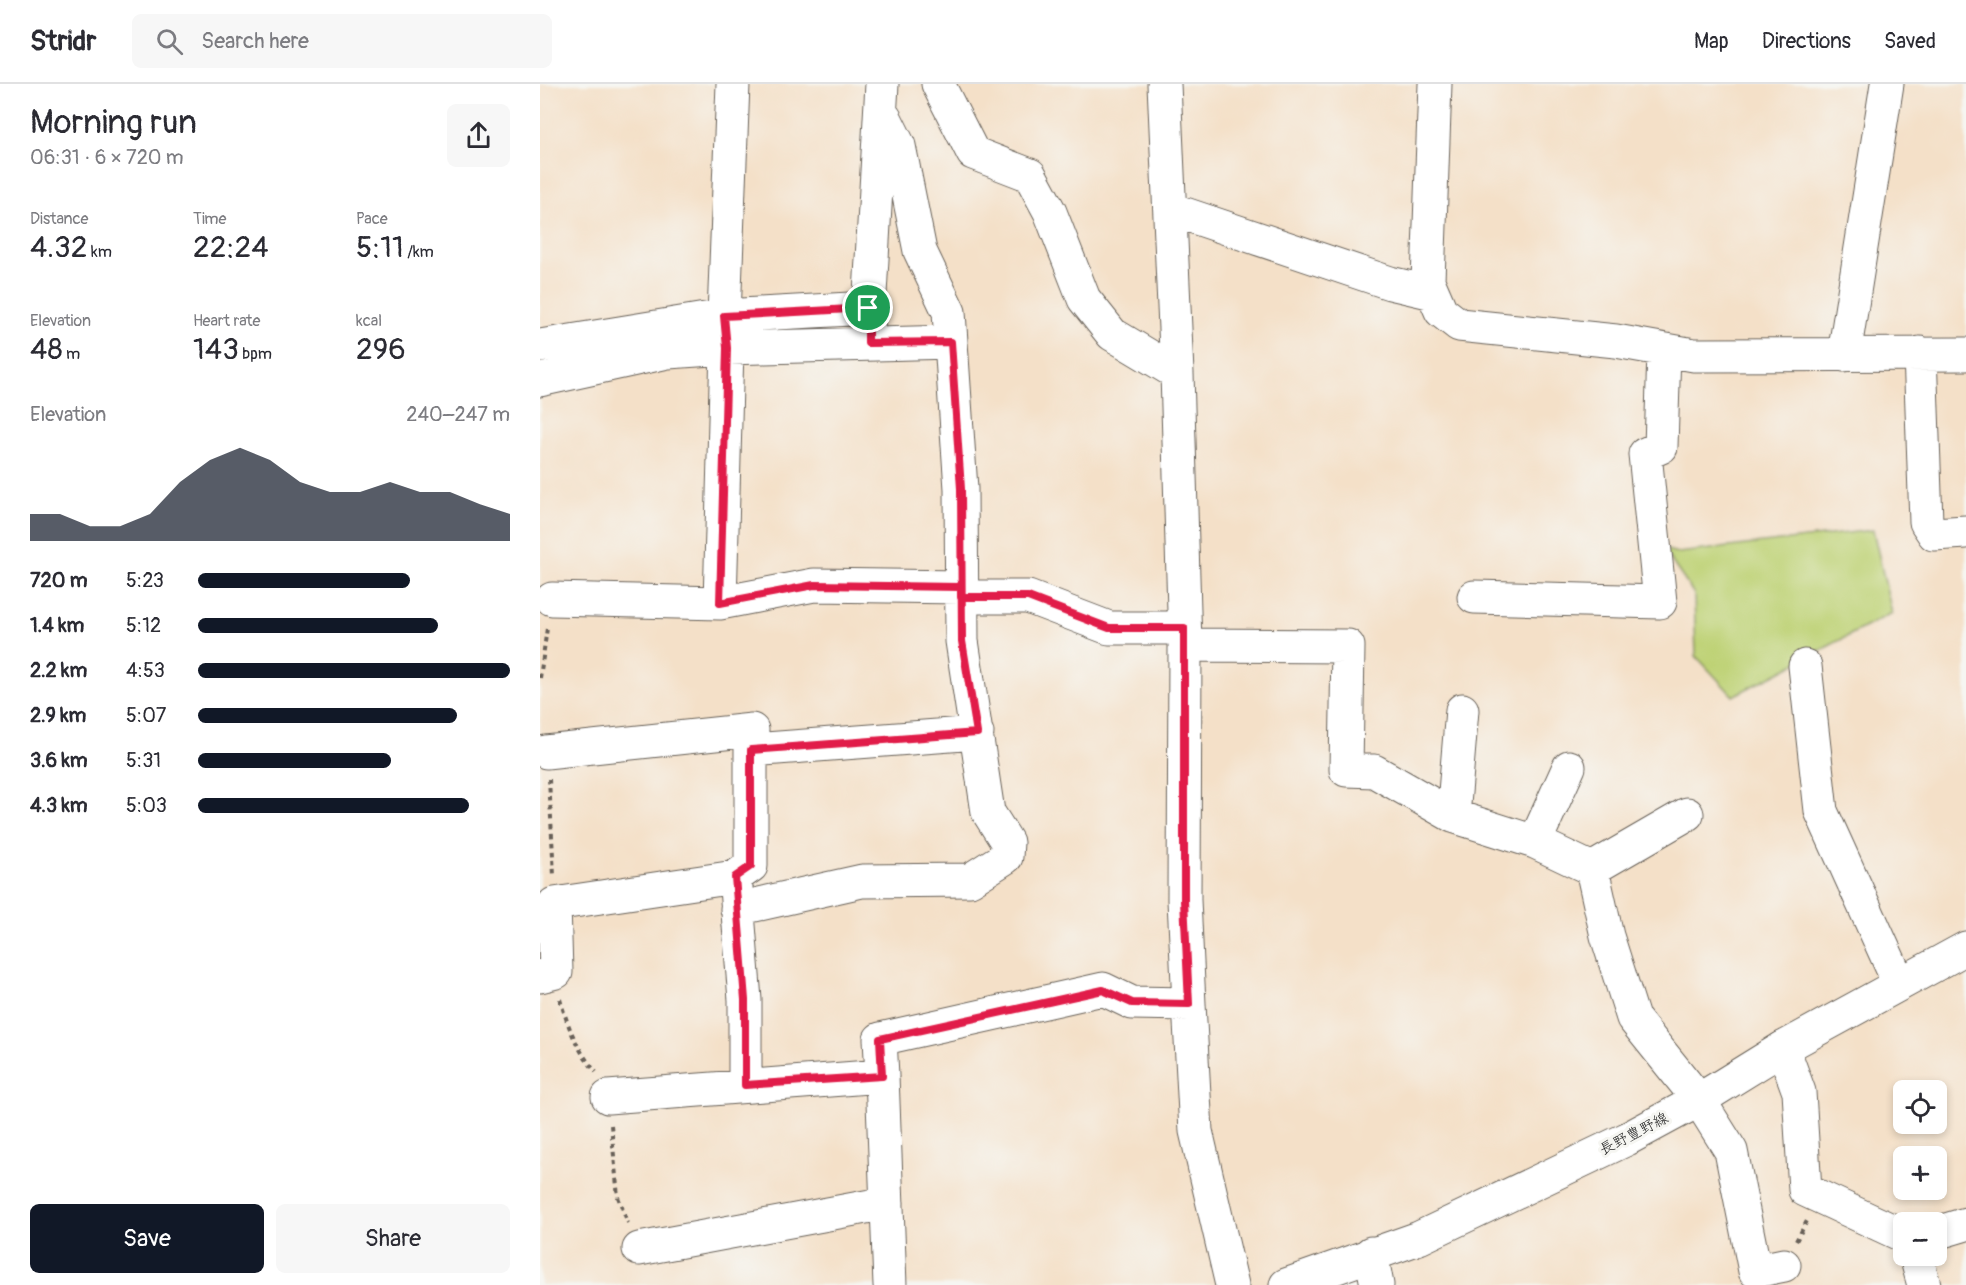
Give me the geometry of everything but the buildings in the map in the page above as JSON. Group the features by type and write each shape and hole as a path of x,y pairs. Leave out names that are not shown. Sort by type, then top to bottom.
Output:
{"street":[{"path":"720,603 727,348 724,316 733,84"},
{"path":"938,84 973,153 1030,175 1050,212 1084,299 1112,334 1177,373"},
{"path":"1164,84 1177,373 1185,636 1184,900 1196,1131 1232,1285"},
{"path":"1435,84 1428,281 1441,312 1459,325 1616,340 1694,355 1966,354"},
{"path":"1844,355 1887,84"},
{"path":"868,343 868,308 882,98"},
{"path":"738,909 862,881 970,880 1006,857 1007,842 988,812 962,641 961,489 948,312 920,251 898,146 882,98"},
{"path":"1170,209 1390,283 1433,293"},
{"path":"540,346 724,316 868,308"},
{"path":"540,380 668,352 868,343 951,342"},
{"path":"1474,597 1660,602 1646,454 1661,447 1664,351"},
{"path":"1920,353 1926,522 1934,534 1966,532"},
{"path":"552,598 720,603 814,585 961,592 1028,597 1109,628 1185,636 1348,646 1346,770 1374,771 1453,816 1536,842 1592,869"},
{"path":"1805,666 1821,811 1899,983"},
{"path":"1453,816 1462,710"},
{"path":"540,976 556,972 555,904 735,877 751,866 752,730 546,752"},
{"path":"751,750 977,733"},
{"path":"1536,842 1569,767"},
{"path":"1592,869 1687,814"},
{"path":"1592,869 1607,936 1633,1018 1699,1100 1731,1151 1755,1271 1784,1265"},
{"path":"735,877 745,1000 745,1085"},
{"name":"長野豊野線","path":"1286,1285 1371,1253 1419,1238 1627,1139 1699,1100 1783,1048 1966,948"},
{"path":"890,1285 880,1039 1103,990 1132,1003 1189,1004"},
{"path":"1783,1048 1799,1092 1805,1190 1893,1231"},
{"path":"608,1097 882,1076"},
{"path":"639,1249 887,1203"},
{"path":"1947,1230 1966,1224"},
{"path":"1371,1253 1377,1285"},
{"path":"1919,1266 1924,1285"}],"path":[{"path":"540,678 552,598"},
{"path":"546,752 551,801 555,904"}],"green space":[{"path":"1873,530 1892,613 1733,696 1696,656 1694,594 1663,549 1678,553"}],"route":[{"path":"868,308 724,316 727,348 720,603 814,585 961,587 961,597 1028,597 1109,628 1184,628 1184,900 1189,1004 1132,1003 1103,990 880,1039 882,1076 745,1085 745,1000 735,877 751,866 751,750 977,733 962,641 961,597 961,489 951,342 868,343 868,308"}]}
